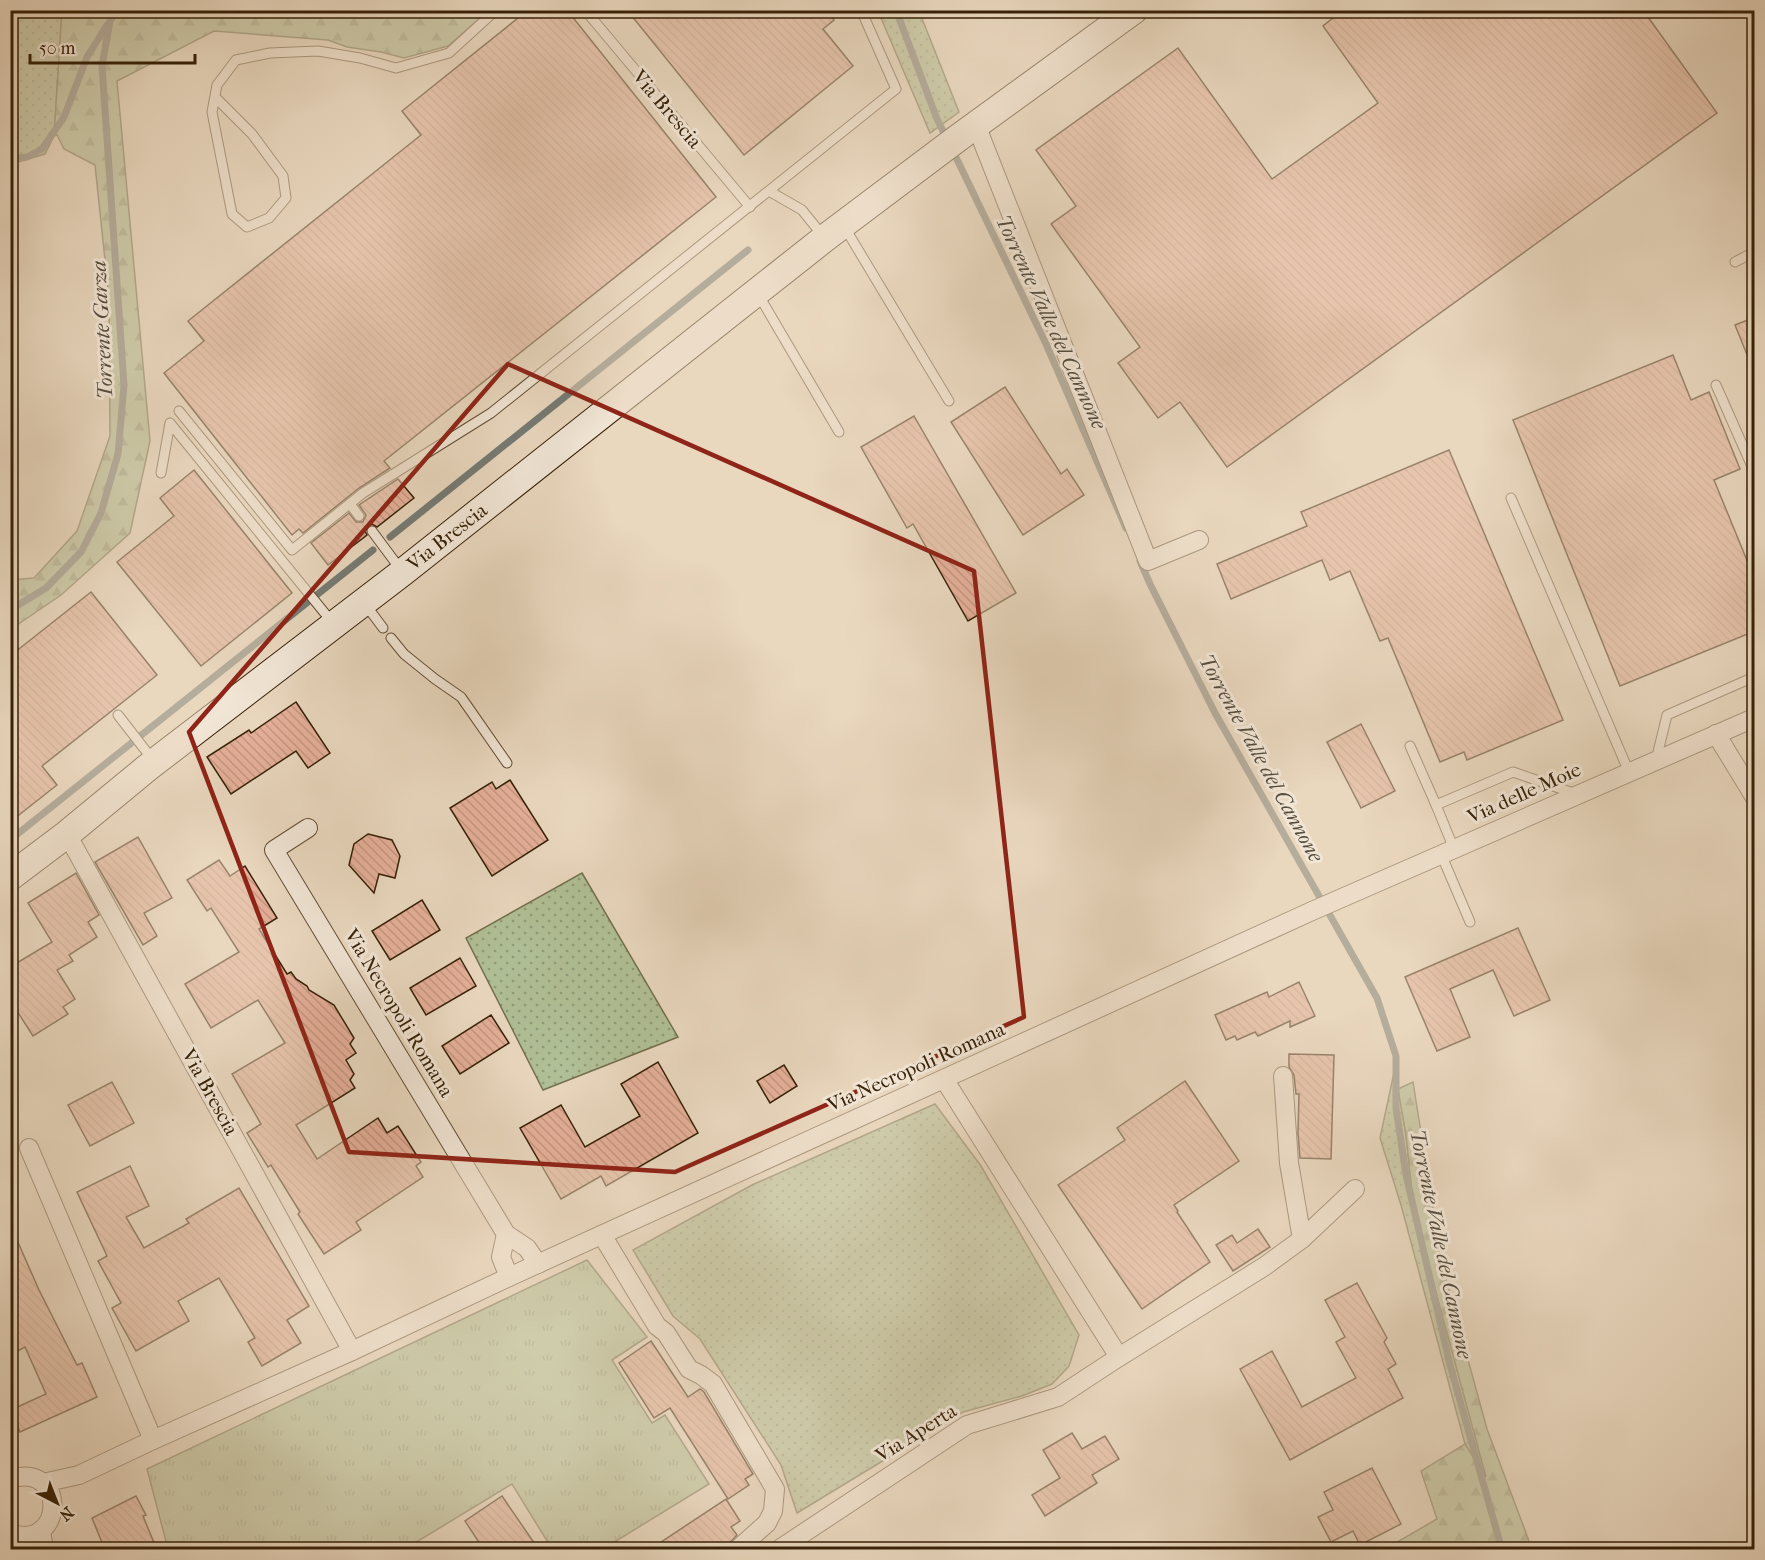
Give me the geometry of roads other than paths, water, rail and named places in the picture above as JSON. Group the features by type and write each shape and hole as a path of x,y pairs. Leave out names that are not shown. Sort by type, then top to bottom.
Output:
{"main road":[{"name":"Via Brescia","path":"10,877 67,834 149,754 327,617 363,602 403,572 841,226 1134,10"}],"street":[{"path":"958,138 1148,561 1199,540"},
{"name":"Via delle Moie","path":"1312,911 1755,718"},
{"path":"1716,734 1755,796"},
{"name":"Via Necropoli Romana","path":"308,828 274,850 481,1206 506,1234 528,1248 538,1264"},
{"name":"Via Brescia","path":"67,834 352,1351"},
{"name":"Via Necropoli Romana","path":"43,1483 80,1475 1312,911"},
{"path":"1283,1076 1289,1163 1302,1239"},
{"path":"944,1079 1119,1357"},
{"path":"28,1148 153,1440"},
{"name":"Via Aperta","path":"777,1550 968,1425 1058,1397 1265,1266 1302,1239 1355,1189"},
{"path":"506,1234 501,1257 509,1277"},
{"path":"602,1235 657,1326 666,1333 689,1368 713,1384 775,1489 773,1511 767,1523 737,1550"},
{"path":"13,1474 33,1477 43,1483 49,1489 54,1509"},
{"name":"Via Necropoli Romana","path":"41,1530 50,1521 54,1509 80,1475"},
{"path":"22,1540 41,1530 44,1550"}],"lane":[{"path":"215,97 252,134 283,176 286,198 269,218 247,227 232,214 212,112 217,85 236,60 270,52 318,51 360,58 396,68 449,53 496,10"},
{"name":"Via Brescia","path":"585,10 750,207"},
{"path":"179,411 292,550 363,493 491,413 896,89 861,10"},
{"path":"769,192 802,210 841,226 949,401"},
{"path":"1735,262 1755,252"},
{"path":"757,292 839,432"},
{"path":"1716,385 1755,471"},
{"path":"161,473 170,423 327,617"},
{"path":"1511,498 1629,772"},
{"path":"350,504 359,516"},
{"path":"372,531 403,572"},
{"path":"363,602 383,628"},
{"path":"391,638 404,654 460,697 507,763"},
{"path":"1656,760 1667,715 1755,677"},
{"path":"118,715 149,754"},
{"path":"1410,746 1436,806 1447,851 1470,922"},
{"path":"1436,806 1513,772 1578,794"}],"waterway":[{"name":"Torrente Garza","path":"10,610 46,588 81,552 101,513 118,454 124,385 102,66 110,21 118,10"},
{"name":"Torrente Valle del Cannone","path":"896,10 937,119 947,139"},
{"path":"10,159 27,157 42,149 64,117 87,57 107,25"},
{"name":"Torrente Valle del Cannone","path":"952,149 1046,344 1126,528"},
{"path":"390,537 748,250"},
{"path":"10,840 373,550"},
{"name":"Torrente Valle del Cannone","path":"1140,561 1215,713 1377,998 1396,1056 1396,1108 1406,1175 1450,1365 1502,1550"}]}
